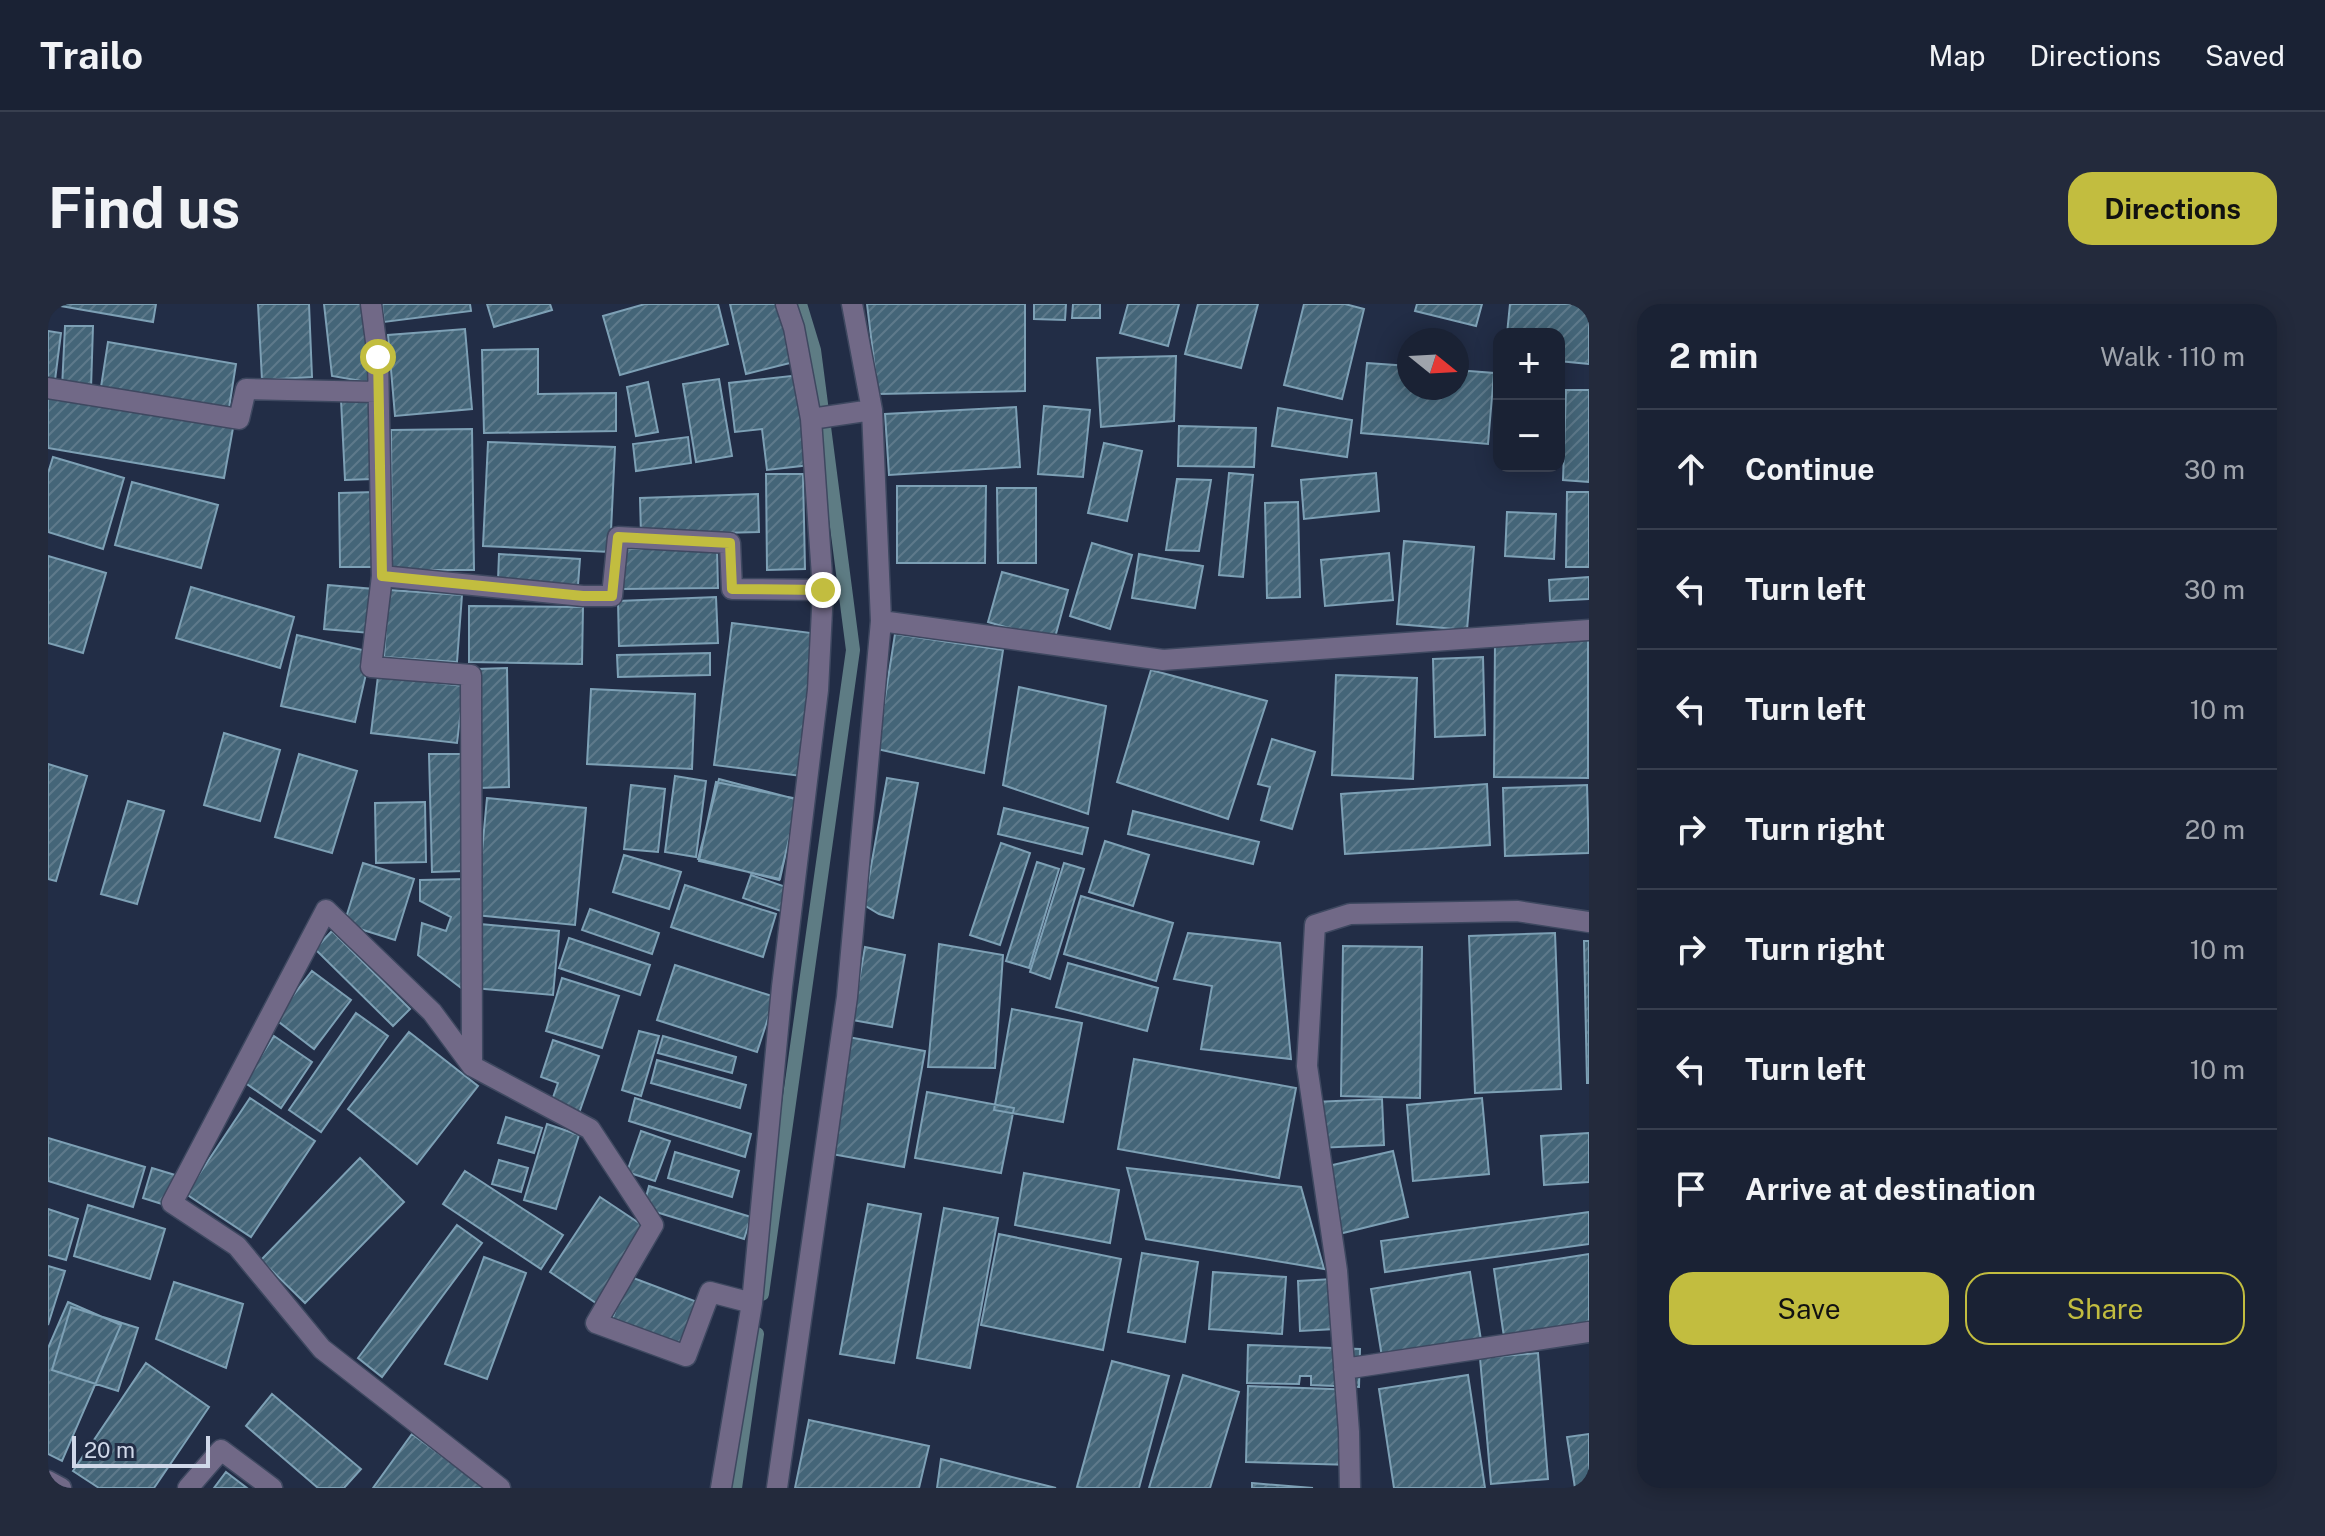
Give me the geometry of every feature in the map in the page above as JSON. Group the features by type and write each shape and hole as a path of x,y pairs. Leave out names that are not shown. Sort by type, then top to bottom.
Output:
{"street":[{"path":"371,304 378,357 382,576 371,667 471,675 472,1066"},
{"path":"721,1488 752,1303 782,987 818,690 823,590 811,419 794,328 786,304"},
{"path":"777,1488 847,997 881,621 872,410 852,304"},
{"path":"48,388 239,419 246,389 378,392"},
{"path":"811,419 872,410"},
{"path":"382,576 583,596 612,596 618,537 730,543 732,589 823,590"},
{"path":"881,621 1163,660 1589,630"},
{"path":"500,1488 322,1349 237,1246 172,1203 326,910 432,1012 472,1066 590,1129 653,1225 596,1323 686,1356 710,1292 752,1303"},
{"path":"1350,1488 1337,1271 1307,1066 1315,925 1350,914 1517,911 1589,922"},
{"path":"1344,1369 1589,1332"},
{"path":"188,1488 221,1450 272,1488"},
{"path":"48,1481 61,1488"}],"building":[{"path":"49,304 156,304 153,322"},
{"path":"258,304 309,304 312,377 262,380"},
{"path":"324,304 364,304 373,383 332,376"},
{"path":"382,304 470,304 471,311 384,322"},
{"path":"487,304 550,304 552,310 494,327"},
{"path":"645,304 718,304 728,344 620,375 603,316"},
{"path":"730,304 781,304 794,362 746,374"},
{"path":"867,304 1025,304 1025,391 878,394"},
{"path":"1034,304 1066,304 1065,320 1034,319"},
{"path":"1073,304 1100,304 1100,318 1072,318"},
{"path":"1128,304 1179,304 1168,346 1120,333"},
{"path":"1198,304 1258,304 1241,368 1185,354"},
{"path":"1304,304 1345,304 1364,309 1342,399 1284,385"},
{"path":"1417,304 1482,304 1476,326 1415,311"},
{"path":"1510,304 1589,304 1589,364 1565,362 1565,328 1508,328"},
{"path":"65,326 93,326 91,389 62,388"},
{"path":"465,329 472,409 395,416 388,335"},
{"path":"48,331 61,333 55,380 48,379"},
{"path":"108,342 236,364 229,408 101,387"},
{"path":"538,349 538,394 616,393 616,431 484,433 482,350"},
{"path":"1176,356 1174,421 1101,427 1097,358"},
{"path":"1367,363 1397,365 1397,400 1469,400 1469,371 1493,373 1488,444 1361,433"},
{"path":"800,375 810,465 767,470 762,429 735,432 729,383"},
{"path":"719,379 732,456 696,462 683,384"},
{"path":"648,382 658,432 636,436 627,387"},
{"path":"1566,390 1589,390 1589,482 1563,480"},
{"path":"48,396 233,428 224,478 48,448"},
{"path":"371,398 373,479 345,480 341,400"},
{"path":"1044,406 1090,410 1083,477 1038,474"},
{"path":"1016,407 1020,467 889,475 885,414"},
{"path":"1278,408 1352,420 1347,457 1272,446"},
{"path":"1179,426 1256,428 1254,467 1178,466"},
{"path":"472,429 474,570 392,570 391,430"},
{"path":"688,437 691,463 636,471 633,444"},
{"path":"488,442 615,447 610,552 483,546"},
{"path":"1104,443 1142,451 1127,521 1088,513"},
{"path":"53,457 124,478 103,549 48,532 48,473"},
{"path":"1229,473 1253,475 1243,577 1219,575"},
{"path":"1376,473 1379,511 1304,519 1301,480"},
{"path":"766,474 803,474 805,569 767,570"},
{"path":"1177,479 1211,480 1199,551 1166,550"},
{"path":"132,482 218,505 201,568 115,545"},
{"path":"897,486 986,486 985,563 897,563"},
{"path":"997,488 1036,488 1036,563 998,563"},
{"path":"375,492 376,567 340,567 339,493"},
{"path":"1567,492 1589,492 1589,567 1566,567"},
{"path":"758,494 759,532 641,535 640,498"},
{"path":"1298,502 1300,597 1267,598 1265,503"},
{"path":"1507,512 1556,514 1554,559 1505,556"},
{"path":"1404,541 1474,547 1467,630 1397,624"},
{"path":"1092,543 1132,555 1110,629 1070,616"},
{"path":"717,548 718,588 622,589 621,549"},
{"path":"1389,553 1393,600 1325,606 1321,560"},
{"path":"499,554 580,559 578,585 498,580"},
{"path":"1139,554 1203,566 1195,608 1132,598"},
{"path":"48,556 106,573 83,653 48,643"},
{"path":"1002,572 1068,590 1054,641 988,622"},
{"path":"1589,577 1589,599 1550,601 1549,580"},
{"path":"328,585 374,589 370,633 324,629"},
{"path":"191,587 294,617 280,668 176,638"},
{"path":"389,590 462,595 457,662 384,657"},
{"path":"716,597 718,643 619,646 618,601"},
{"path":"469,606 583,607 582,664 469,662"},
{"path":"732,623 819,634 801,776 714,765"},
{"path":"895,634 1003,650 984,773 877,749"},
{"path":"297,635 371,652 355,722 281,706"},
{"path":"1495,639 1588,640 1588,778 1494,777"},
{"path":"710,653 710,675 618,677 617,655"},
{"path":"1483,657 1485,735 1435,737 1433,659"},
{"path":"507,668 509,787 479,788 477,669"},
{"path":"1151,670 1267,701 1228,819 1117,782"},
{"path":"1336,675 1417,678 1413,779 1332,775"},
{"path":"378,676 464,686 457,743 371,733"},
{"path":"1019,687 1106,706 1088,814 1003,785"},
{"path":"591,689 695,694 692,769 587,764"},
{"path":"224,733 280,750 260,821 204,805"},
{"path":"1272,739 1315,752 1292,829 1261,820 1270,787 1258,784"},
{"path":"299,754 357,771 332,853 275,837"},
{"path":"429,754 461,754 464,871 432,872"},
{"path":"48,764 87,776 56,881 48,879"},
{"path":"675,776 706,781 696,857 665,852"},
{"path":"887,778 918,783 893,918 864,905"},
{"path":"719,779 799,800 779,880 698,859"},
{"path":"716,782 798,799 780,879 699,861"},
{"path":"1487,784 1490,845 1345,854 1341,794"},
{"path":"631,785 665,789 658,852 624,849"},
{"path":"1587,785 1589,853 1505,856 1503,788"},
{"path":"487,798 586,808 575,925 476,915"},
{"path":"128,801 164,811 137,904 101,894"},
{"path":"425,802 426,862 376,863 375,803"},
{"path":"1004,808 1088,828 1082,854 998,834"},
{"path":"1133,811 1259,842 1253,864 1128,834"},
{"path":"1105,841 1149,855 1133,906 1089,892"},
{"path":"1001,843 1030,853 1000,945 970,935"},
{"path":"624,855 681,872 669,909 613,892"},
{"path":"1037,862 1059,869 1029,968 1006,961"},
{"path":"363,863 414,879 395,940 344,924"},
{"path":"1064,863 1084,869 1050,979 1030,972"},
{"path":"751,875 789,888 781,911 743,898"},
{"path":"467,879 469,994 418,955 422,923 446,931 451,917 420,901 420,880"},
{"path":"685,885 776,914 763,957 671,927"},
{"path":"1081,896 1173,923 1156,981 1064,954"},
{"path":"590,909 659,933 652,954 582,930"},
{"path":"480,924 559,931 553,995 474,988"},
{"path":"332,931 410,1009 393,1026 315,949"},
{"path":"1188,933 1280,943 1291,1059 1201,1049 1212,986 1174,979"},
{"path":"1555,933 1561,1089 1475,1093 1469,936"},
{"path":"569,938 650,965 640,995 559,968"},
{"path":"1584,941 1589,941 1589,1083 1587,1083"},
{"path":"939,944 1003,955 995,1068 928,1067"},
{"path":"1343,946 1422,947 1420,1098 1341,1096"},
{"path":"865,947 905,955 892,1027 852,1020"},
{"path":"1068,963 1158,988 1147,1031 1056,1007"},
{"path":"675,965 775,997 757,1052 657,1020"},
{"path":"312,971 351,1000 314,1049 275,1019"},
{"path":"562,978 619,996 602,1048 546,1031"},
{"path":"1012,1009 1082,1023 1063,1122 994,1110"},
{"path":"356,1013 388,1036 321,1132 289,1110"},
{"path":"639,1031 659,1036 641,1096 622,1090"},
{"path":"409,1032 478,1086 417,1164 348,1109"},
{"path":"274,1036 312,1062 281,1108 244,1082"},
{"path":"663,1036 736,1057 732,1073 658,1053"},
{"path":"848,1037 925,1051 904,1167 826,1153"},
{"path":"553,1040 599,1056 578,1116 550,1106 558,1083 541,1077"},
{"path":"1134,1059 1296,1088 1279,1178 1118,1149"},
{"path":"657,1060 746,1085 740,1108 651,1083"},
{"path":"927,1092 1014,1108 1001,1173 915,1158"},
{"path":"250,1098 315,1141 251,1237 186,1194"},
{"path":"635,1098 751,1134 745,1157 629,1121"},
{"path":"1482,1098 1489,1174 1413,1181 1407,1105"},
{"path":"1382,1099 1384,1145 1316,1148 1314,1102"},
{"path":"506,1117 542,1128 534,1153 498,1143"},
{"path":"547,1124 579,1135 556,1209 524,1200"},
{"path":"641,1131 670,1141 655,1181 627,1172"},
{"path":"1589,1133 1589,1182 1544,1185 1541,1136"},
{"path":"48,1138 145,1167 133,1207 48,1181"},
{"path":"1393,1151 1408,1217 1339,1234 1324,1167"},
{"path":"675,1152 739,1171 732,1197 668,1178"},
{"path":"360,1158 404,1202 305,1303 261,1260"},
{"path":"499,1160 528,1168 521,1192 492,1184"},
{"path":"152,1168 175,1175 165,1205 143,1198"},
{"path":"1127,1168 1301,1187 1324,1269 1146,1239"},
{"path":"465,1171 563,1235 541,1269 443,1204"},
{"path":"1024,1173 1119,1190 1110,1243 1015,1225"},
{"path":"649,1186 751,1217 744,1239 643,1208"},
{"path":"600,1197 645,1227 596,1303 550,1272"},
{"path":"868,1204 921,1214 894,1363 840,1354"},
{"path":"88,1205 165,1229 150,1279 74,1256"},
{"path":"944,1208 998,1218 970,1368 917,1358"},
{"path":"48,1209 78,1219 66,1260 48,1255"},
{"path":"1589,1212 1589,1244 1385,1272 1381,1241"},
{"path":"457,1225 482,1243 382,1377 358,1358"},
{"path":"999,1234 1121,1259 1103,1350 981,1325"},
{"path":"1142,1253 1198,1262 1185,1342 1128,1332"},
{"path":"1589,1254 1589,1323 1504,1337 1494,1269"},
{"path":"484,1257 526,1273 487,1379 445,1364"},
{"path":"48,1266 65,1271 48,1325"},
{"path":"1213,1272 1286,1277 1282,1334 1209,1329"},
{"path":"1470,1272 1481,1340 1382,1357 1371,1289"},
{"path":"628,1276 700,1303 685,1347 612,1320"},
{"path":"1333,1279 1335,1329 1300,1331 1298,1281"},
{"path":"174,1282 243,1304 226,1368 156,1339"},
{"path":"68,1302 121,1325 62,1461 48,1454 48,1348"},
{"path":"71,1307 138,1328 118,1391 52,1370"},
{"path":"1248,1345 1360,1349 1359,1387 1311,1385 1311,1376 1300,1376 1299,1384 1247,1383"},
{"path":"1538,1353 1548,1479 1491,1484 1480,1358"},
{"path":"1112,1361 1169,1376 1139,1488 1077,1487"},
{"path":"146,1363 209,1407 154,1488 99,1488 73,1471"},
{"path":"1183,1375 1239,1392 1210,1488 1149,1488"},
{"path":"1468,1375 1485,1488 1394,1488 1379,1389"},
{"path":"1248,1386 1356,1390 1353,1465 1246,1462"},
{"path":"272,1394 361,1469 344,1488 318,1488 246,1426"},
{"path":"809,1420 929,1446 919,1488 795,1488"},
{"path":"412,1434 486,1488 373,1488"},
{"path":"1589,1434 1589,1488 1575,1488 1567,1437"},
{"path":"941,1459 1056,1488 937,1488"},
{"path":"226,1472 247,1488 214,1488"},
{"path":"1252,1483 1313,1488 1252,1488"}],"waterway":[{"path":"762,1294 853,650 814,350 800,304"},
{"path":"735,1488 757,1334"}],"route":[{"path":"378,357 382,576 583,596 612,596 618,537 730,543 732,589 823,590"}]}
